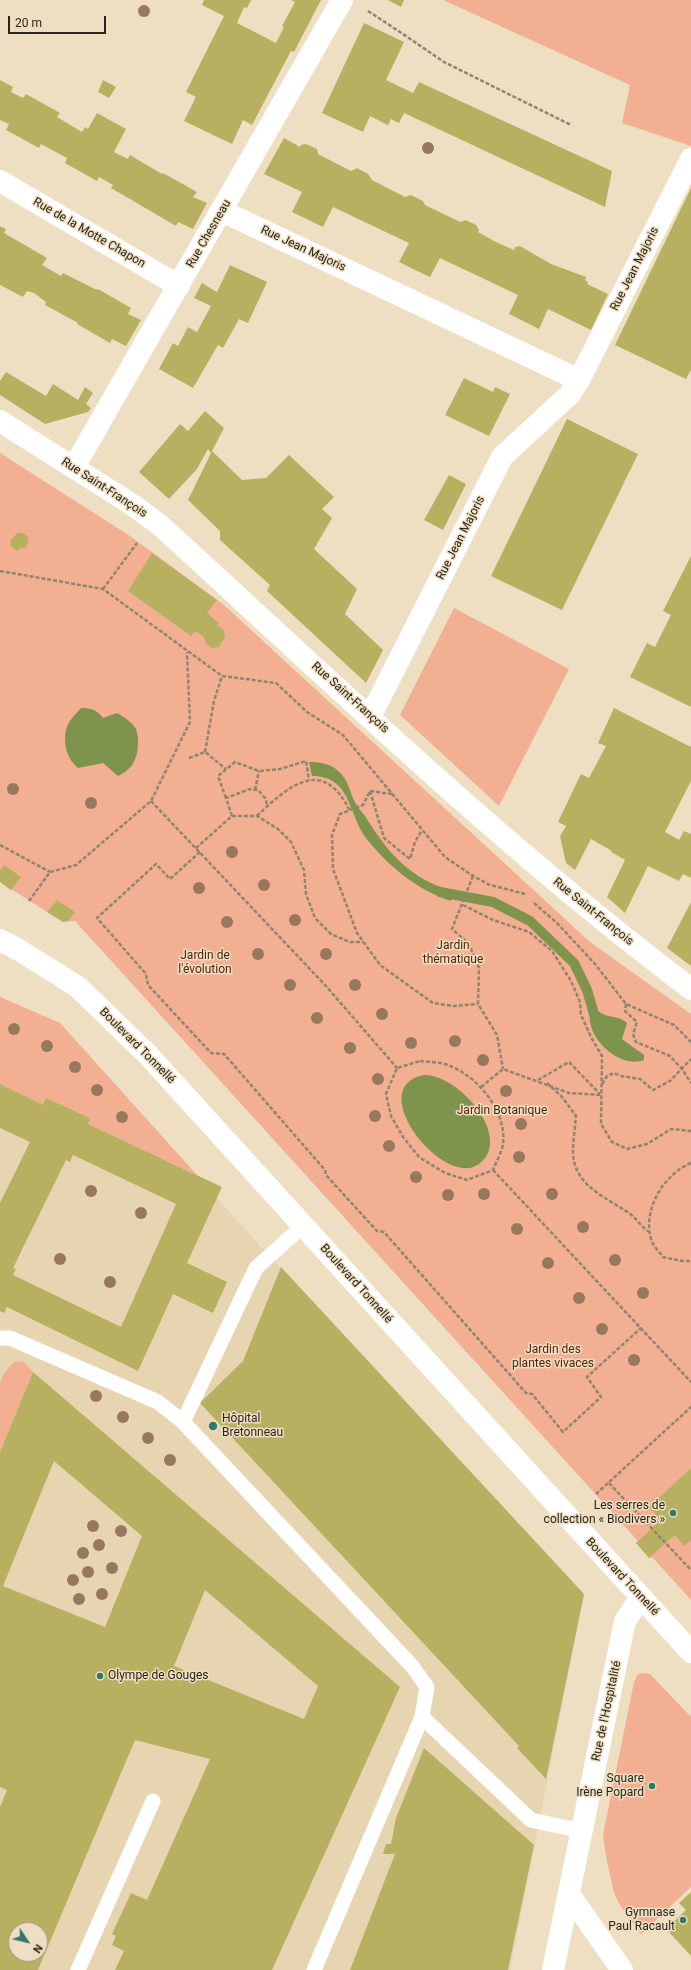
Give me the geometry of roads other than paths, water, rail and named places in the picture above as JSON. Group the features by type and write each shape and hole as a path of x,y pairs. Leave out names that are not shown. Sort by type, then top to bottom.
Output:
{"street":[{"name":"Rue Chesneau","path":"74,467 342,0"},
{"name":"Rue Jean Majoris","path":"370,717 502,456 570,394 579,380 691,159"},
{"name":"Rue de la Motte Chapon","path":"0,181 179,286"},
{"name":"Rue Jean Majoris","path":"222,210 579,380"},
{"name":"Rue Saint-François","path":"0,421 136,506 516,848 619,934 691,989"},
{"name":"Boulevard Tonnellé","path":"0,940 19,950 78,987 148,1055 691,1652"},
{"name":"Rue de l'Hospitalité","path":"553,1970 625,1621 641,1597"},
{"path":"569,1894 622,1970"}],"lane":[{"path":"183,1422 256,1268 303,1226"},
{"path":"0,1338 10,1338 158,1402 183,1422 412,1666 427,1687 422,1717 314,1970"},
{"path":"422,1717 531,1820 582,1831"},
{"path":"78,1970 154,1801"}],"waterway":[{"path":"440,892 493,902 530,921 574,963 587,990 594,1014 597,1017"}],"place":[{"name":"Hôpital Bretonneau","path":"213,1426"},
{"name":"Les serres de collection « Biodivers »","path":"673,1513"},
{"name":"Olympe de Gouges","path":"100,1676"},
{"name":"Square Irène Popard","path":"652,1786"},
{"name":"Gymnase Paul Racault","path":"683,1920"}],"park label":[{"name":"Jardin thématique","path":"453,953"},
{"name":"Jardin de l'évolution","path":"205,963"},
{"name":"Jardin Botanique","path":"502,1111"},
{"name":"Jardin des plantes vivaces","path":"553,1357"}]}
